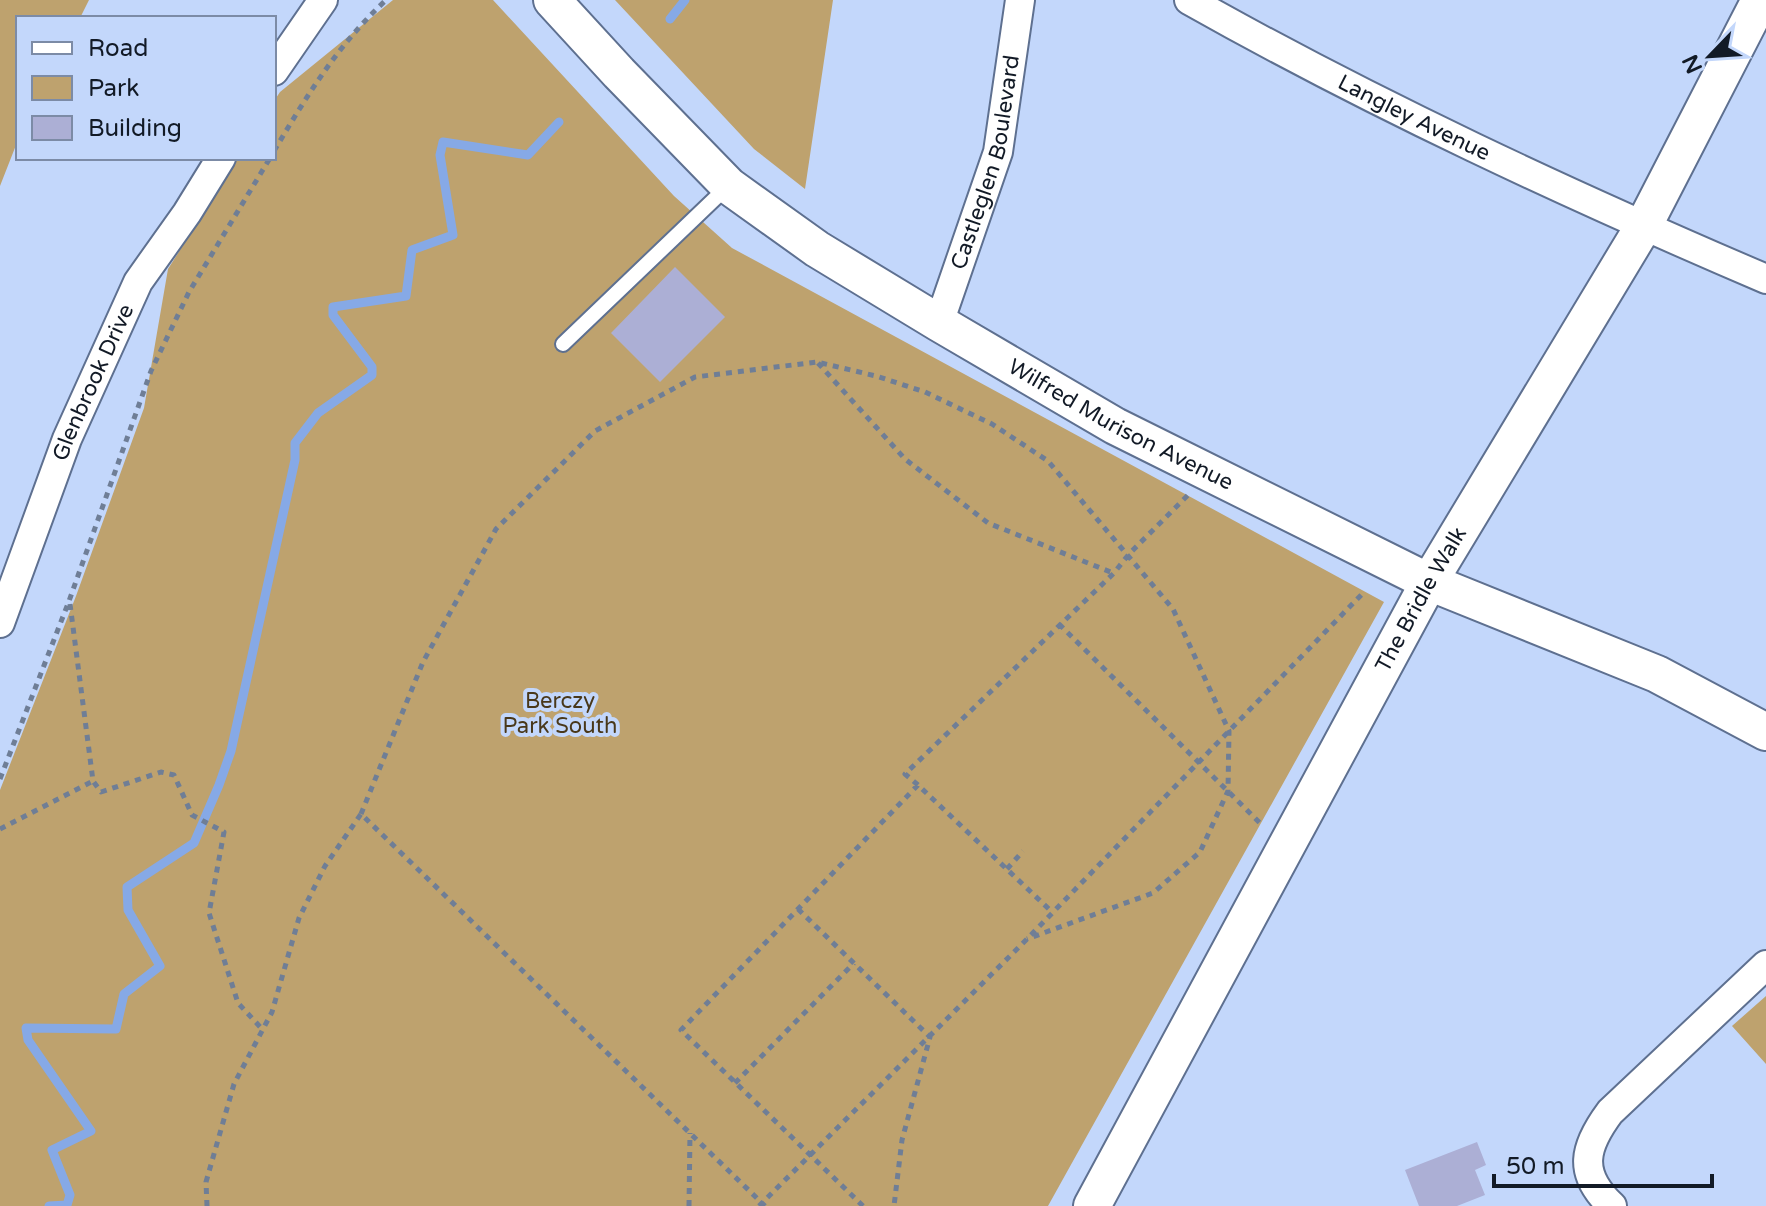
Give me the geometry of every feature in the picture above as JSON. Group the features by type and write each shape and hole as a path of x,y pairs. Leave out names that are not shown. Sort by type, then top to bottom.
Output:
{"street":[{"path":"276,68 323,0"},
{"name":"Wilfred Murison Avenue","path":"552,0 729,186 817,249 939,323 1115,426 1429,582 1657,674 1766,732"},
{"name":"Castleglen Boulevard","path":"939,323 998,152 1020,0"},
{"name":"Langley Avenue","path":"1189,0 1284,54 1643,227 1766,279"},
{"name":"The Bridle Walk","path":"1092,1206 1429,582 1643,227 1760,0"},
{"name":"Glenbrook Drive","path":"0,623 67,439 138,282 220,160"},
{"path":"1612,1206 1599,1194 1589,1169 1588,1151 1598,1127 1610,1112 1766,965"}],"lane":[{"path":"563,344 729,186"}],"path":[{"path":"276,148 319,75 360,24 386,0"},
{"path":"0,779 69,601 151,371 189,292 269,160"},
{"path":"817,362 905,459 988,523 1114,573"},
{"path":"207,1206 206,1182 234,1084 272,1012 299,918 325,866 361,814 423,662 496,529 595,431 695,377 817,362 925,392 992,424 1048,461 1173,609 1229,731 1228,791 1200,852 1153,893 1027,939"},
{"path":"1052,912 905,774 1114,573 1209,473"},
{"path":"361,814 762,1205 1027,939 1365,591"},
{"path":"69,601 93,781 101,792 161,772 174,775 192,815 224,832 209,913 238,1003 263,1030"},
{"path":"1059,624 1285,848"},
{"path":"0,829 93,781"},
{"path":"863,1206 681,1030 918,785"},
{"path":"1007,869 1023,851"},
{"path":"798,909 930,1037"},
{"path":"735,1083 854,963"},
{"path":"894,1206 902,1140 930,1037"},
{"path":"689,1206 690,1133"}],"green space":[{"path":"0,0 89,0 81,16 16,16 16,145 0,186"},
{"name":"Berczy Park South","path":"393,0 493,0 674,196 732,248 1384,602 1048,1206 0,1206 0,790 76,596 144,408 168,269 237,160 276,160 276,98"},
{"path":"615,0 833,0 805,189 754,149"},
{"path":"1766,996 1766,1064 1732,1026"}],"building":[{"path":"675,267 725,317 660,382 611,333"},
{"path":"1477,1142 1486,1165 1475,1170 1485,1195 1457,1206 1419,1206 1405,1170"}],"waterway":[{"path":"670,19 685,0"},
{"path":"49,1206 67,1205 70,1195 52,1150 91,1131 28,1040 26,1028 116,1029 124,994 160,966 128,910 127,887 194,843 231,751 295,460 295,443 318,413 372,375 372,367 333,315 333,307 406,296 412,250 453,235 440,155 443,142 528,155 559,122"}]}
